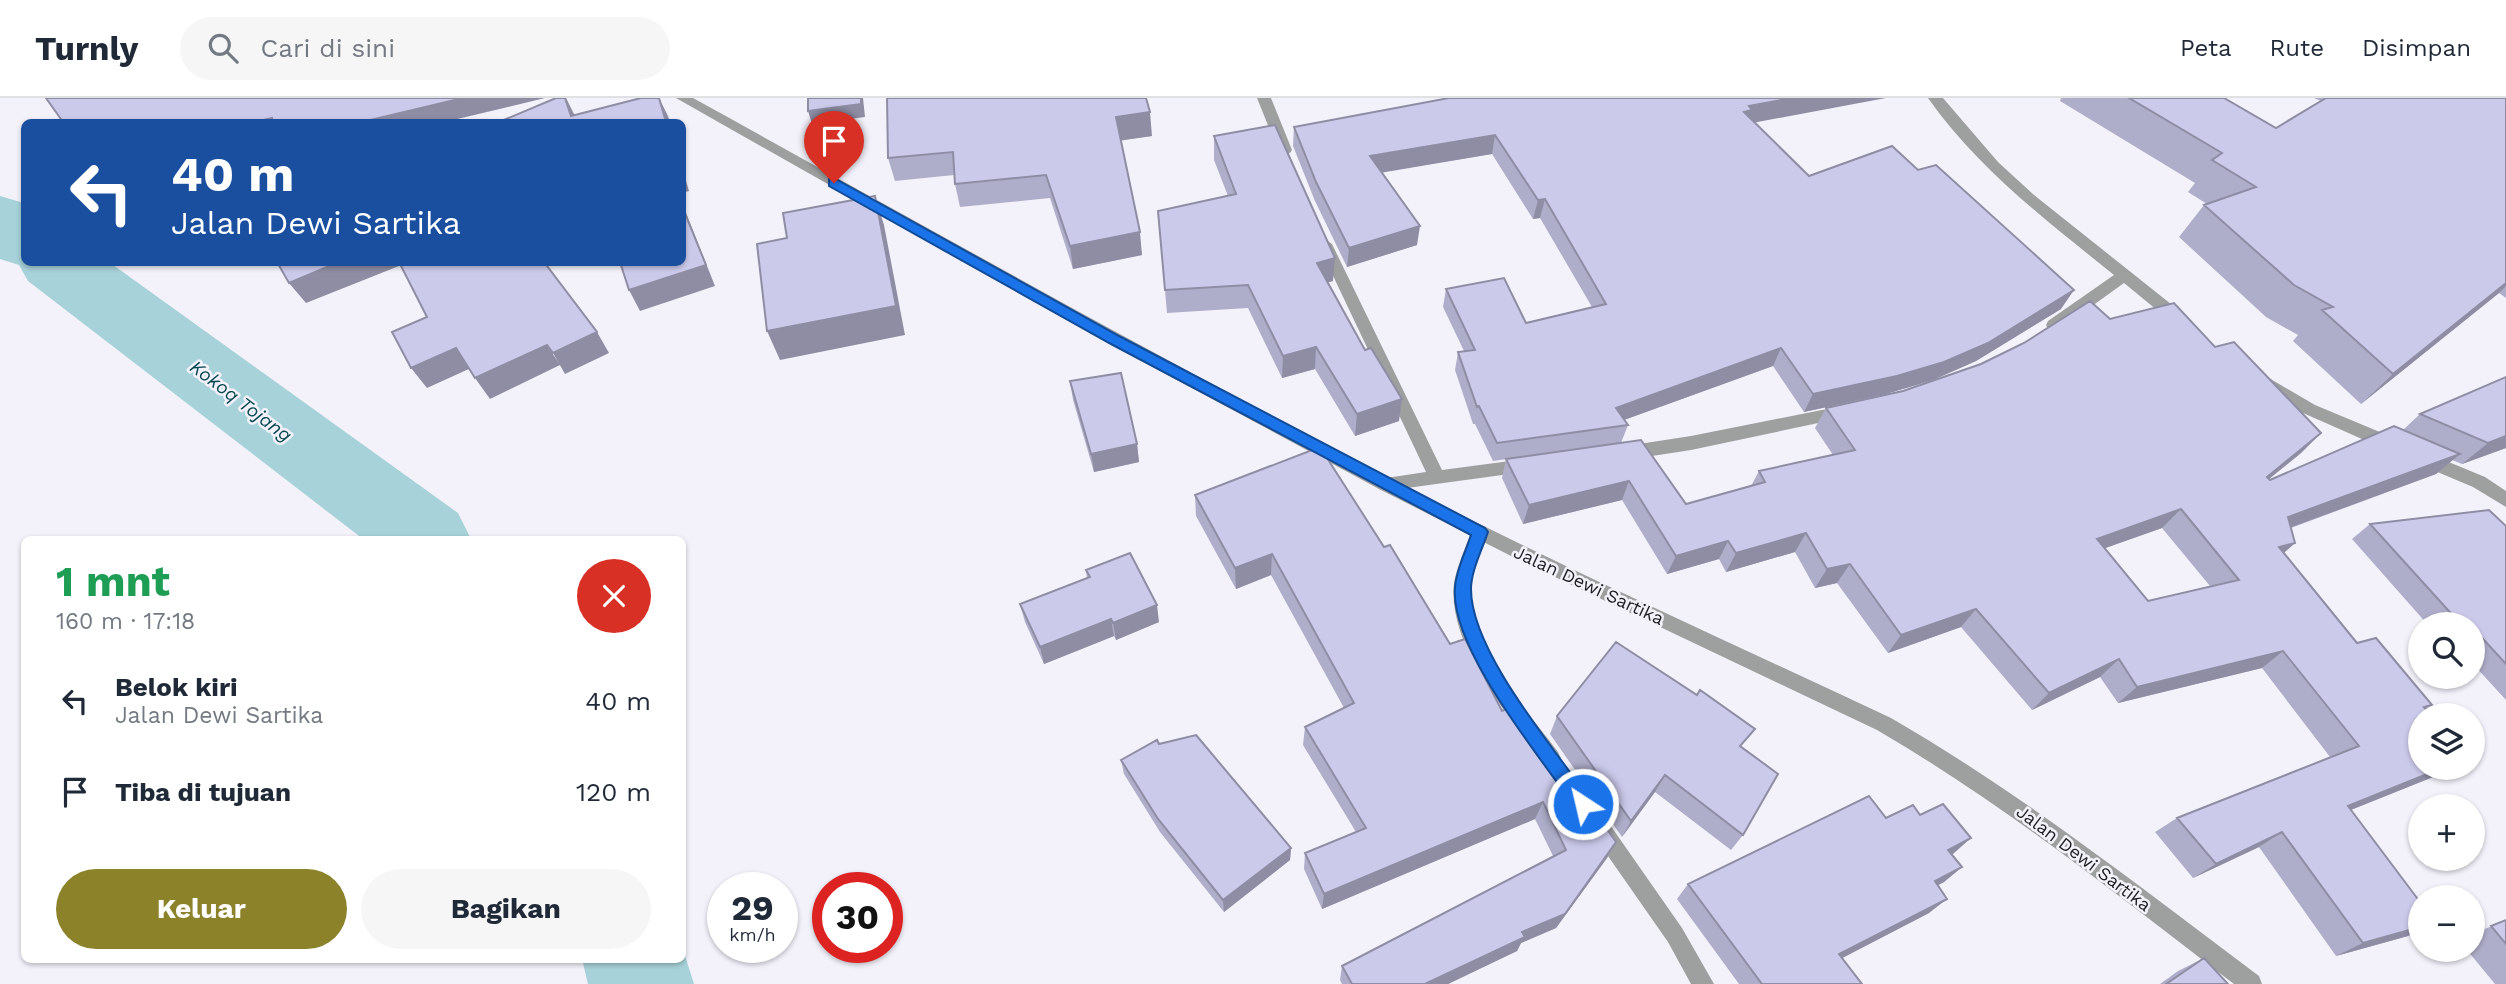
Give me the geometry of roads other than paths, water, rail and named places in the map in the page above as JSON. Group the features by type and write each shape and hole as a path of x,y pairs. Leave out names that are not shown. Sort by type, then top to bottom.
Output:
{"street":[{"name":"Jalan Dewi Sartika","path":"683,98 1104,334 1385,484 1884,724 1940,755 1999,794 2251,984"},
{"path":"1264,98 1291,164"},
{"path":"1935,98 1993,165 2029,199 2195,334"},
{"path":"1317,226 1437,477"},
{"path":"2043,332 2123,276"},
{"path":"2242,368 2309,409 2479,482 2504,496"},
{"path":"1606,456 1691,443 1857,409"},
{"path":"1385,484 1541,464"},
{"path":"1480,532 1463,586 1464,606 1474,638 1491,673 1563,775"},
{"path":"1587,810 1675,935 1703,984"}],"waterway":[{"name":"Kokoq Tojang","path":"0,222 21,238"},
{"name":"Kokoq Tojang","path":"60,266 423,536"},
{"name":"Kokoq Tojang","path":"636,963 641,984"}]}
